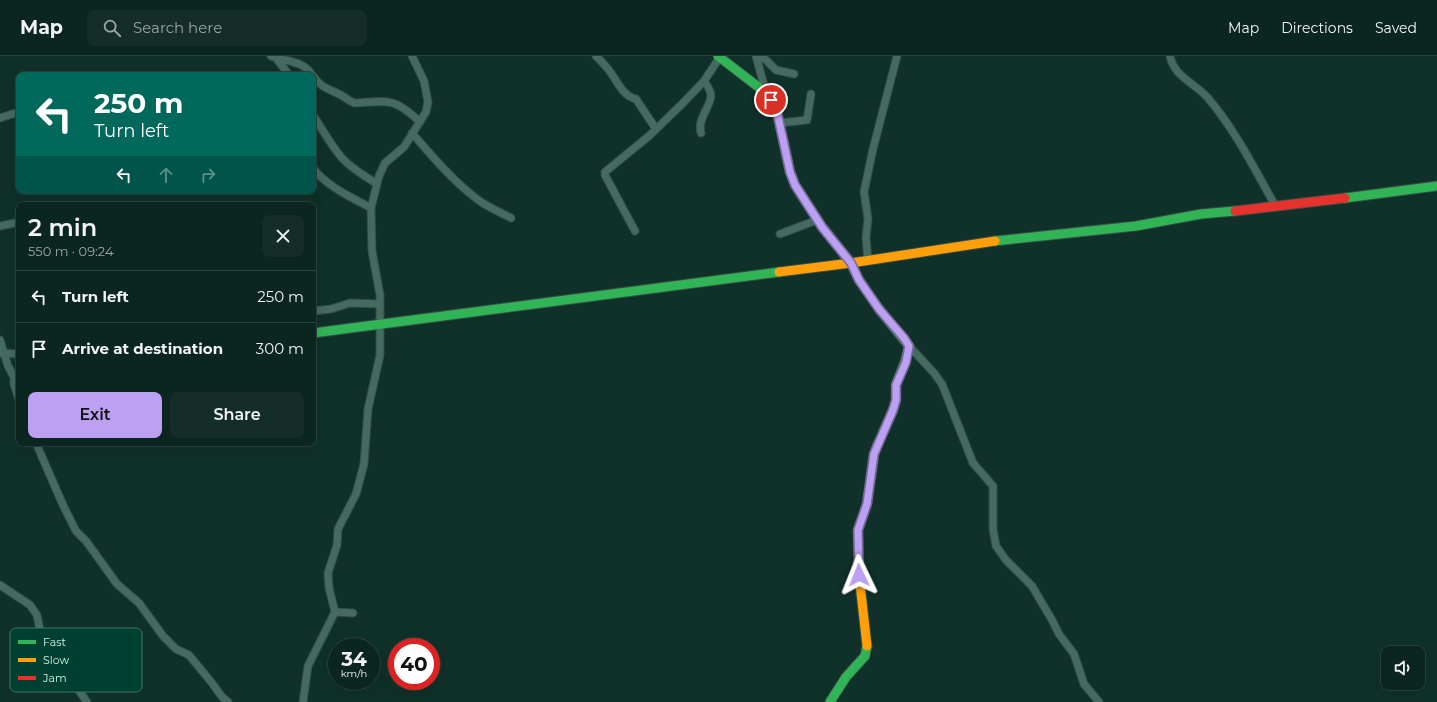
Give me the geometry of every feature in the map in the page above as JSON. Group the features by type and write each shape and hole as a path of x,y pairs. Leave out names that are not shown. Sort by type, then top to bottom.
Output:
{"street":[{"path":"303,702 308,666 335,612 329,588 328,573 337,544 338,529 356,494 364,464 368,410 380,355 380,295 372,251 371,208 377,184 385,163 404,147 426,112 428,102 424,81 412,56"},
{"path":"596,56 611,72 628,97 636,99 656,129"},
{"path":"757,56 765,59 776,70 794,74"},
{"path":"757,56 766,93 777,112 792,178 817,220 851,263 859,280 879,309 942,384 973,463 993,486 993,529 996,546 1006,560 1032,586 1059,634 1074,654 1084,684 1099,702"},
{"path":"868,261 866,237 868,219 864,192 885,99 897,56"},
{"path":"1170,56 1172,65 1181,76 1207,97 1234,132 1276,207"},
{"path":"273,57 286,72"},
{"path":"273,57 300,64 311,72"},
{"path":"635,231 605,175 605,172 656,129 704,81 719,57 766,93"},
{"path":"316,80 321,86 351,102 382,101 395,103 408,110 420,122"},
{"path":"701,133 699,127 711,95 709,88 704,81"},
{"path":"780,124 807,120 811,94"},
{"path":"0,118 16,113"},
{"path":"316,119 329,142 343,159 353,168 377,184"},
{"path":"412,133 448,174 466,190 489,206 511,218"},
{"path":"316,172 320,177 343,194 371,208"},
{"path":"316,333 868,261 980,243 1136,226 1201,214 1276,207 1437,186"},
{"path":"780,234 817,220"},
{"path":"0,226 16,223"},
{"path":"316,311 331,309 350,303 380,304"},
{"path":"0,340 2,345 2,353 14,377 16,390"},
{"path":"830,702 846,677 865,656 867,649 868,637 859,575 858,530 867,504 874,454 893,410 896,400 896,385 906,362 909,346"},
{"path":"2,353 16,354"},
{"path":"37,446 63,505 76,530 86,541 117,584 139,602 163,636 176,649 189,655 222,698 228,702"},
{"path":"0,585 30,605 37,614 40,628"},
{"path":"335,612 353,613"},
{"path":"80,692 87,702"}],"traffic: fast":[{"path":"718,56 766,93 777,112 790,172 795,185 822,227 851,263 859,280 879,309 909,346 905,362 896,385 896,400 893,410 878,444"},
{"path":"1345,198 1437,186"},
{"path":"995,241 1136,226 1201,214 1235,211"},
{"path":"316,333 779,272"},
{"path":"830,702 846,677 865,656 867,646"}],"traffic: slow":[{"path":"779,272 851,263 995,241"},
{"path":"867,646 859,575 858,530 867,504 874,454 878,444"}],"traffic: jam":[{"path":"1235,211 1345,198"}],"route":[{"path":"771,100 777,112 790,172 795,185 822,227 851,263 859,280 879,309 909,346 906,362 896,385 896,400 893,410 874,454 872,463 871,483 867,504 858,530 859,575"}]}
